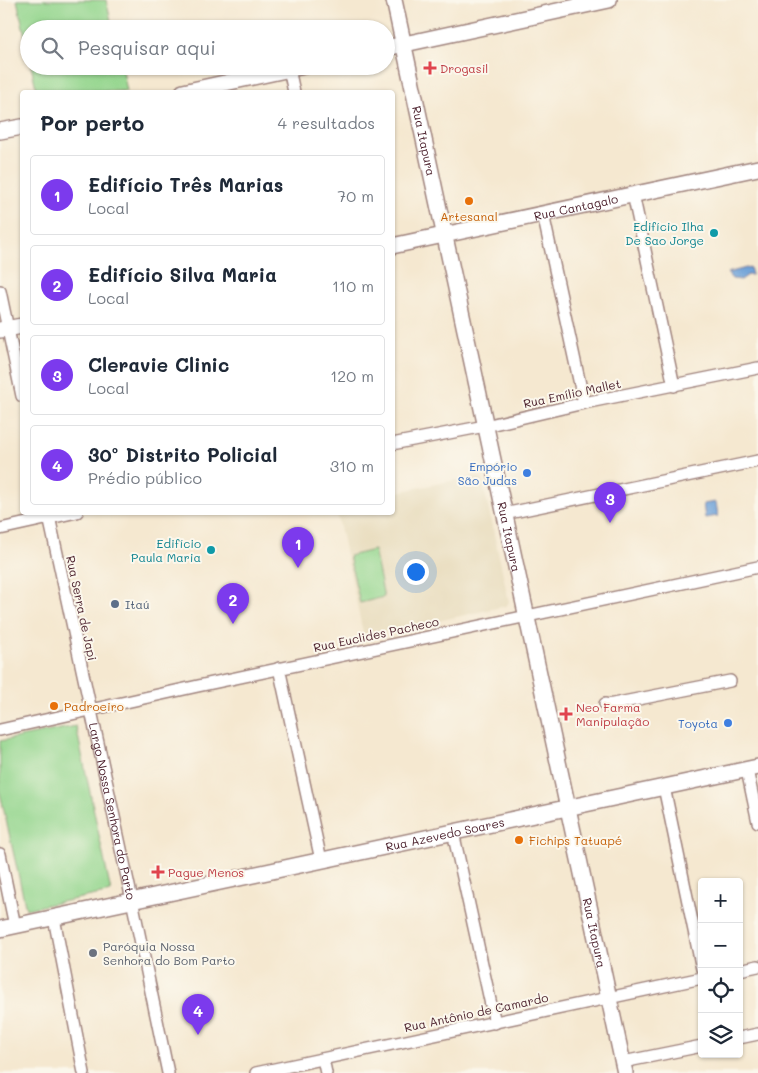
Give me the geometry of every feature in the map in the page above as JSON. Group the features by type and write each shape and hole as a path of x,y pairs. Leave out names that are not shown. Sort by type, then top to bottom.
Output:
{"street":[{"name":"Rua Itapura","path":"394,0 624,1067"},
{"path":"395,46 609,0"},
{"path":"193,90 263,75"},
{"path":"294,90 295,75"},
{"path":"0,131 20,126"},
{"name":"Rua Cantagalo","path":"395,245 758,168"},
{"path":"633,194 674,386"},
{"path":"543,214 584,403"},
{"path":"0,291 10,328 20,385"},
{"name":"Rua Emílio Mallet","path":"395,443 758,368"},
{"path":"504,514 758,461"},
{"path":"0,529 48,516"},
{"name":"Rua Serra de Japi","path":"48,516 90,710"},
{"name":"Rua Euclides Pacheco","path":"0,730 279,668 758,567"},
{"path":"279,668 321,860"},
{"path":"605,704 608,705 730,681"},
{"name":"Largo Nossa Senhora do Parto","path":"0,854 7,927 132,900 90,710"},
{"path":"752,768 758,822"},
{"name":"Rua Azevedo Soares","path":"132,900 752,768"},
{"path":"664,787 702,968"},
{"path":"453,832 495,1023"},
{"path":"132,900 168,1073"},
{"path":"54,918 84,1073"},
{"path":"743,969 758,966"},
{"name":"Rua Antônio de Camardo","path":"256,1073 698,979"},
{"path":"743,1037 758,1034"},
{"path":"624,1067 698,1047"},
{"path":"323,1059 326,1073"}],"shaded area":[{"path":"475,476 482,479 509,602 506,606 364,637 337,515 395,515 395,493"}],"green space":[{"path":"17,0 106,0 111,20 21,20"},
{"path":"33,75 124,75 127,90 37,90"},
{"path":"374,550 384,597 360,603 349,556"},
{"path":"76,726 111,892 26,909 0,793 0,741"}],"water":[{"path":"750,267 752,275 748,275 741,280 732,279 727,273"},
{"path":"716,502 718,516 705,518 703,504"}],"place":[{"name":"Drogasil","path":"430,68"},
{"name":"Artesanal","path":"469,201"},
{"name":"Edifício Ilha De Sao Jorge","path":"714,233"},
{"name":"Empório São Judas","path":"527,473"},
{"name":"Cleravie Clinic","path":"610,523"},
{"name":"Edifício Paula Maria","path":"211,550"},
{"name":"Edifício Três Marias","path":"298,568"},
{"name":"Itaú","path":"115,604"},
{"name":"Edifício Silva Maria","path":"233,624"},
{"name":"Padroeiro","path":"54,706"},
{"name":"Neo Farma Manipulação","path":"566,714"},
{"name":"Toyota","path":"728,723"},
{"name":"Fichips Tatuapé","path":"519,840"},
{"name":"Pague Menos","path":"158,872"},
{"name":"Paróquia Nossa Senhora do Bom Parto","path":"93,953"},
{"name":"30º Distrito Policial","path":"198,1035"}]}
